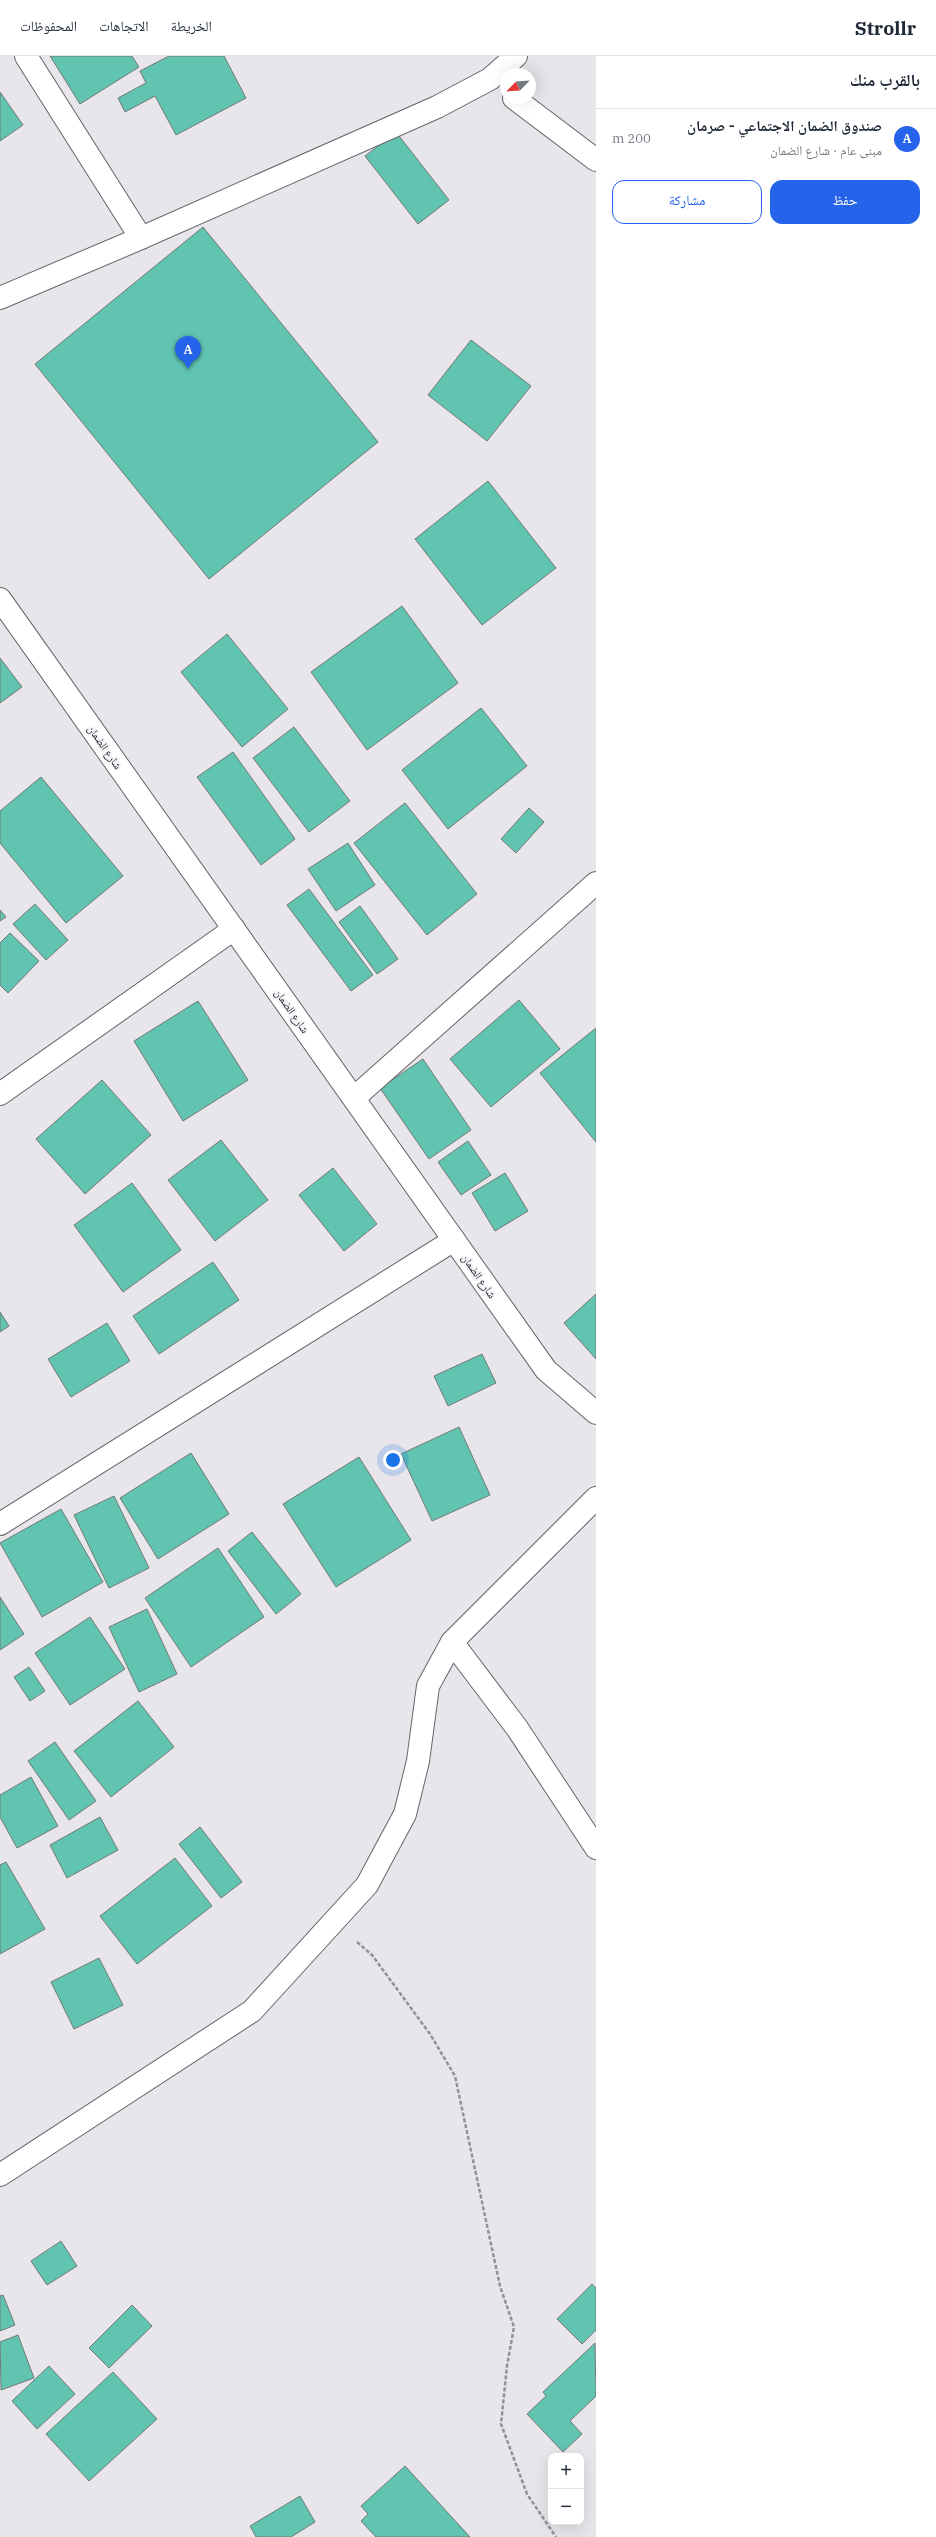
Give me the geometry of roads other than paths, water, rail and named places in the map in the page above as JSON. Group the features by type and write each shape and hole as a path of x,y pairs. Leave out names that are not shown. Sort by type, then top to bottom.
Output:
{"street":[{"path":"26,56 141,238"},
{"path":"0,298 141,238 437,107 498,86 516,56"},
{"path":"522,104 596,160"},
{"name":"شارع الضمان","path":"0,599 7,626 234,929 546,1370 596,1413"},
{"path":"354,1098 596,883"},
{"path":"0,1094 234,929"},
{"path":"0,1524 454,1240"},
{"path":"0,2175 252,2011 366,1886 405,1814 418,1761 428,1686 452,1642 596,1498"},
{"path":"452,1642 517,1728 596,1848"}],"place":[{"name":"صندوق الضمان الاجتماعي - صرمان","path":"188,369"}]}
